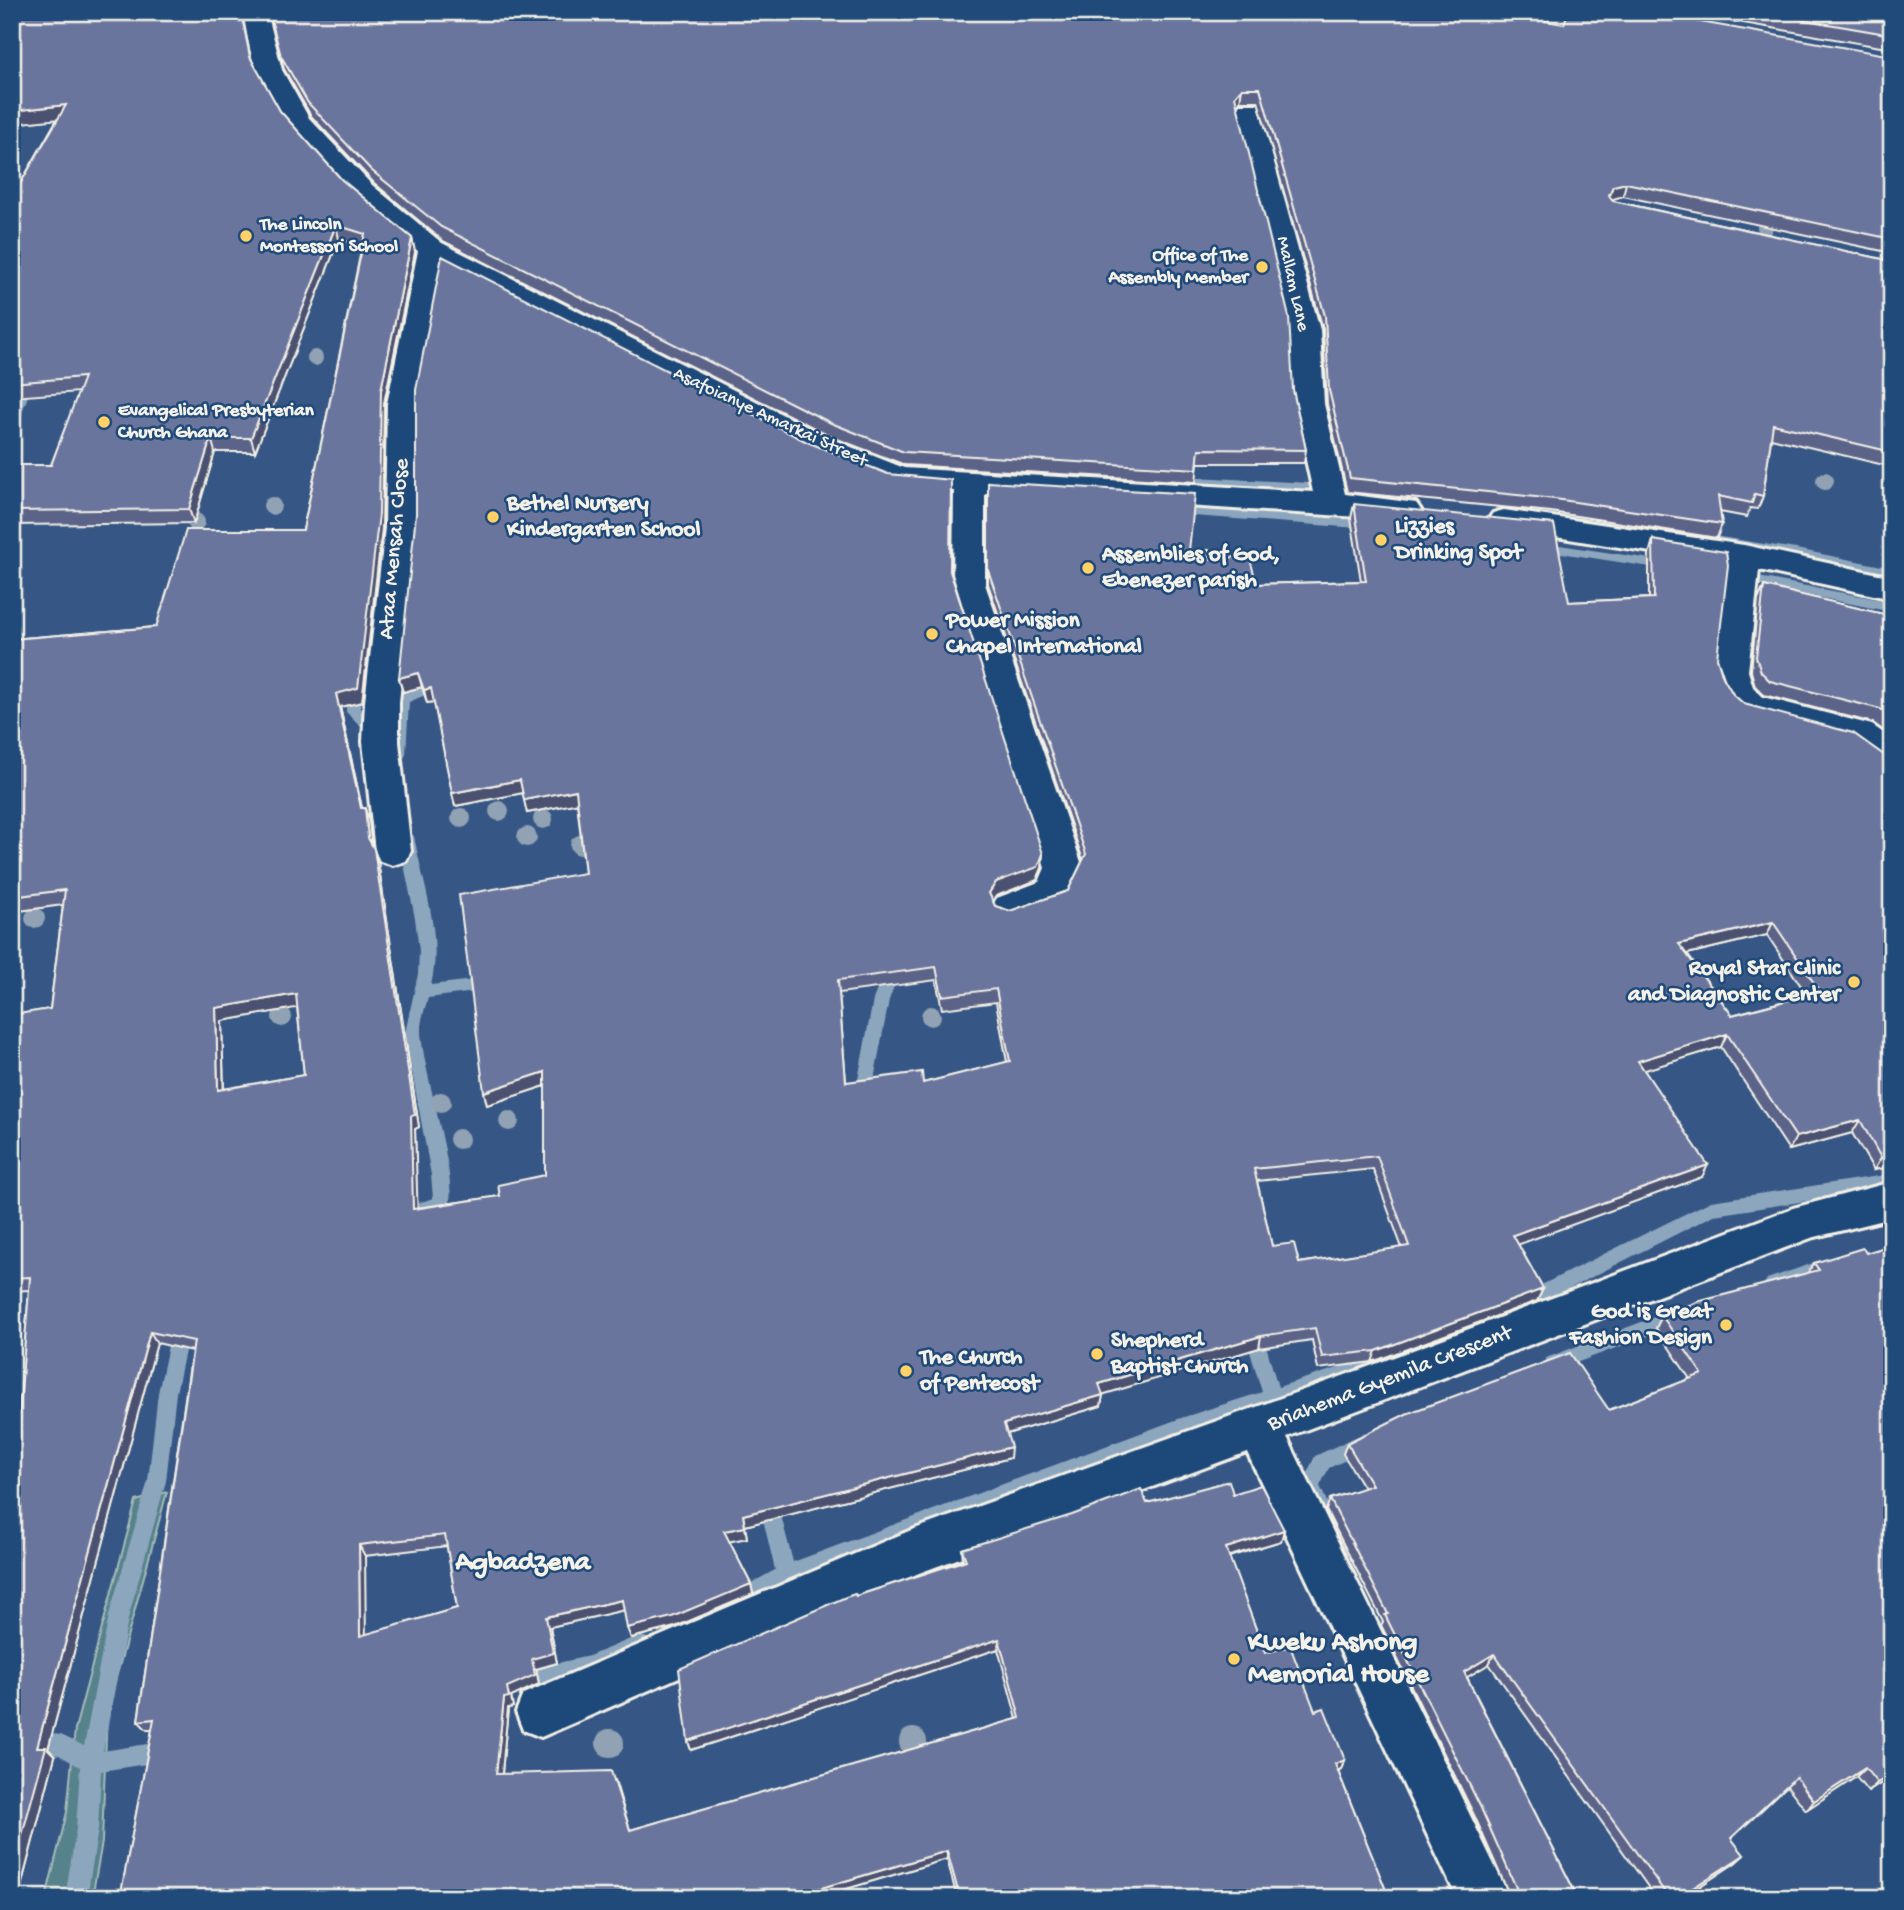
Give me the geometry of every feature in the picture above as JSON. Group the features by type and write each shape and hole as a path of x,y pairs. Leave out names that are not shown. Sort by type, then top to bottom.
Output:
{"street":[{"name":"Asafoianye Amarkai Street","path":"254,12 269,70 311,136 383,208 432,249 820,446 900,478 1332,503 1428,512"},
{"name":"Mallam Lane","path":"1249,109 1305,330 1309,404 1332,503"},
{"name":"Ataa Mensah Close","path":"393,850 381,742 382,702 401,528 402,404 432,249"},
{"path":"970,481 967,551 969,584 1064,868 1053,892 1010,908"},
{"path":"1469,517 1551,525 1744,556 1892,588"},
{"path":"1744,556 1731,671 1734,688 1741,699 1751,706 1860,734 1892,757"},
{"name":"Briahema Gyemila Crescent","path":"1484,1898 1258,1426 1808,1221 1892,1200"},
{"path":"541,1712 909,1554 1258,1426"}],"green space":[{"path":"167,1492 107,1711 102,1842 92,1898 46,1898 67,1812 75,1729 136,1501"}],"building":[{"path":"12,12 241,12 250,57 280,111 342,180 412,238 381,390 379,514 358,688 336,694 361,808 365,808 368,838 374,849 415,1115 411,1116 413,1209 500,1196 498,1185 545,1175 545,1072 484,1092 459,895 585,873 576,790 524,800 520,780 452,793 431,688 424,690 418,673 399,678 416,514 416,390 442,256 807,442 888,474 951,480 950,571 1043,854 1038,867 996,882 989,893 995,906 1010,911 1068,891 1086,854 988,570 988,482 1195,494 1189,551 1209,550 1211,559 1249,556 1257,584 1366,581 1354,504 1554,524 1569,602 1654,598 1653,540 1726,552 1728,565 1717,658 1723,677 1733,694 1744,704 1853,733 1884,755 1892,757 1892,1156 1881,1158 1860,1120 1796,1137 1727,1034 1638,1061 1708,1165 1513,1235 1543,1289 1376,1351 1322,1357 1315,1328 1261,1336 1099,1384 1103,1395 1004,1424 1011,1447 743,1515 745,1527 724,1531 751,1584 672,1617 627,1628 622,1600 546,1617 553,1653 532,1659 535,1675 507,1687 509,1697 504,1698 496,1774 611,1771 630,1830 1020,1718 999,1639 688,1741 679,1669 846,1597 966,1560 962,1549 1072,1515 1141,1489 1147,1503 1229,1481 1233,1494 1261,1485 1284,1530 1226,1548 1265,1653 1290,1646 1315,1711 1324,1708 1345,1760 1335,1764 1389,1898 960,1898 947,1851 811,1891 813,1898 120,1898 154,1719 138,1721 194,1341 150,1332 37,1747 46,1747 12,1872 12,1455 16,1455 30,1277 12,1278 12,1164 15,1143 12,1143 12,1015 50,1009 65,890 12,897 12,639 156,627 186,530 303,530 365,234 336,225 251,438 211,438 189,509 12,511 12,465 51,465 84,377 12,383 12,191 16,191 66,105 12,111","holes":["1773,922 1820,992 1732,1015 1679,944","936,967 942,996 996,989 1010,1061 923,1083 922,1072 846,1082 838,980","296,994 304,1075 218,1090 216,1008","1377,1156 1409,1246 1299,1263 1294,1243 1272,1246 1254,1169","445,1535 457,1608 360,1636 359,1545"]},
{"path":"269,12 1496,12 1564,24 1568,12 1644,12 1892,56 1892,239 1626,183 1613,186 1609,195 1613,201 1892,261 1892,452 1773,424 1763,496 1755,494 1752,503 1718,496 1722,524 1555,499 1350,478 1329,390 1325,316 1260,88 1242,88 1235,96 1289,317 1293,390 1306,450 1199,449 1197,469 904,452 831,423 441,227 371,170 308,103 281,56"},
{"path":"1758,12 1892,12 1892,35"},
{"path":"1764,586 1892,616 1892,718 1880,709 1770,681 1761,672 1756,657"},
{"path":"1892,1245 1892,1774 1877,1783 1865,1768 1814,1801 1796,1777 1731,1838 1744,1855 1677,1898 1669,1898 1494,1654 1464,1672 1578,1898 1453,1898 1463,1893 1518,1892 1481,1808 1330,1499 1372,1485 1347,1443 1406,1414 1570,1353 1609,1410 1702,1374 1662,1316 1697,1302 1819,1270 1814,1263 1863,1248 1866,1253"},
{"path":"1892,1890 1892,1898 1887,1898 1885,1896"}],"waterway":[{"path":"287,62 306,110 338,151 444,245"},
{"path":"525,289 574,304"},
{"path":"12,423 23,393"},
{"path":"815,428 876,458"},
{"path":"935,471 1045,473"},
{"path":"1176,480 1367,490"},
{"path":"1500,506 1796,553 1892,572"},
{"path":"374,586 388,508"},
{"path":"1171,511 1372,525"},
{"path":"1540,546 1670,566"},
{"path":"1737,577 1892,607"},
{"path":"402,699 441,683"},
{"path":"354,684 353,712 380,736"},
{"path":"402,699 403,689"},
{"path":"399,754 402,699"},
{"path":"406,836 427,951 426,974 413,1033 440,1175 442,1203 417,1211"},
{"path":"862,1101 881,1000 892,970"},
{"path":"423,992 490,984"},
{"path":"1521,1304 1711,1208 1892,1181"},
{"path":"1773,1284 1828,1266"},
{"path":"1552,1364 1676,1317"},
{"path":"91,1761 119,1615 157,1481 167,1393 181,1327"},
{"path":"1252,1328 1272,1396"},
{"path":"786,1574 1181,1427 1352,1371 1409,1348"},
{"path":"1318,1504 1310,1486 1322,1462 1364,1442"},
{"path":"768,1498 786,1574"},
{"path":"703,1620 786,1574"},
{"path":"517,1682 589,1666 640,1645"},
{"path":"12,1739 61,1745 91,1761"},
{"path":"1437,1748 1514,1898"},
{"path":"91,1761 113,1761 166,1751"},
{"path":"76,1898 87,1829 91,1761"}],"place":[{"name":"The Lincoln Montessori School","path":"246,236"},
{"name":"Office of The Assembly Member","path":"1262,267"},
{"name":"Evangelical Presbyterian Church Ghana","path":"104,422"},
{"name":"Bethel Nursery Kindergarten School","path":"493,517"},
{"name":"Lizzies Drinking Spot","path":"1381,540"},
{"name":"Assemblies of God, Ebenezer parish","path":"1088,568"},
{"name":"Power Mission Chapel International","path":"932,634"},
{"name":"Royal Star Clinic and Diagnostic Center","path":"1854,982"},
{"name":"God is Great Fashion Design","path":"1726,1325"},
{"name":"Shepherd Baptist Church","path":"1097,1354"},
{"name":"The Church of Pentecost","path":"906,1371"},
{"name":"Kweku Ashong Memorial House","path":"1234,1659"}],"district":[{"name":"Agbadzena","path":"523,1563"}]}
